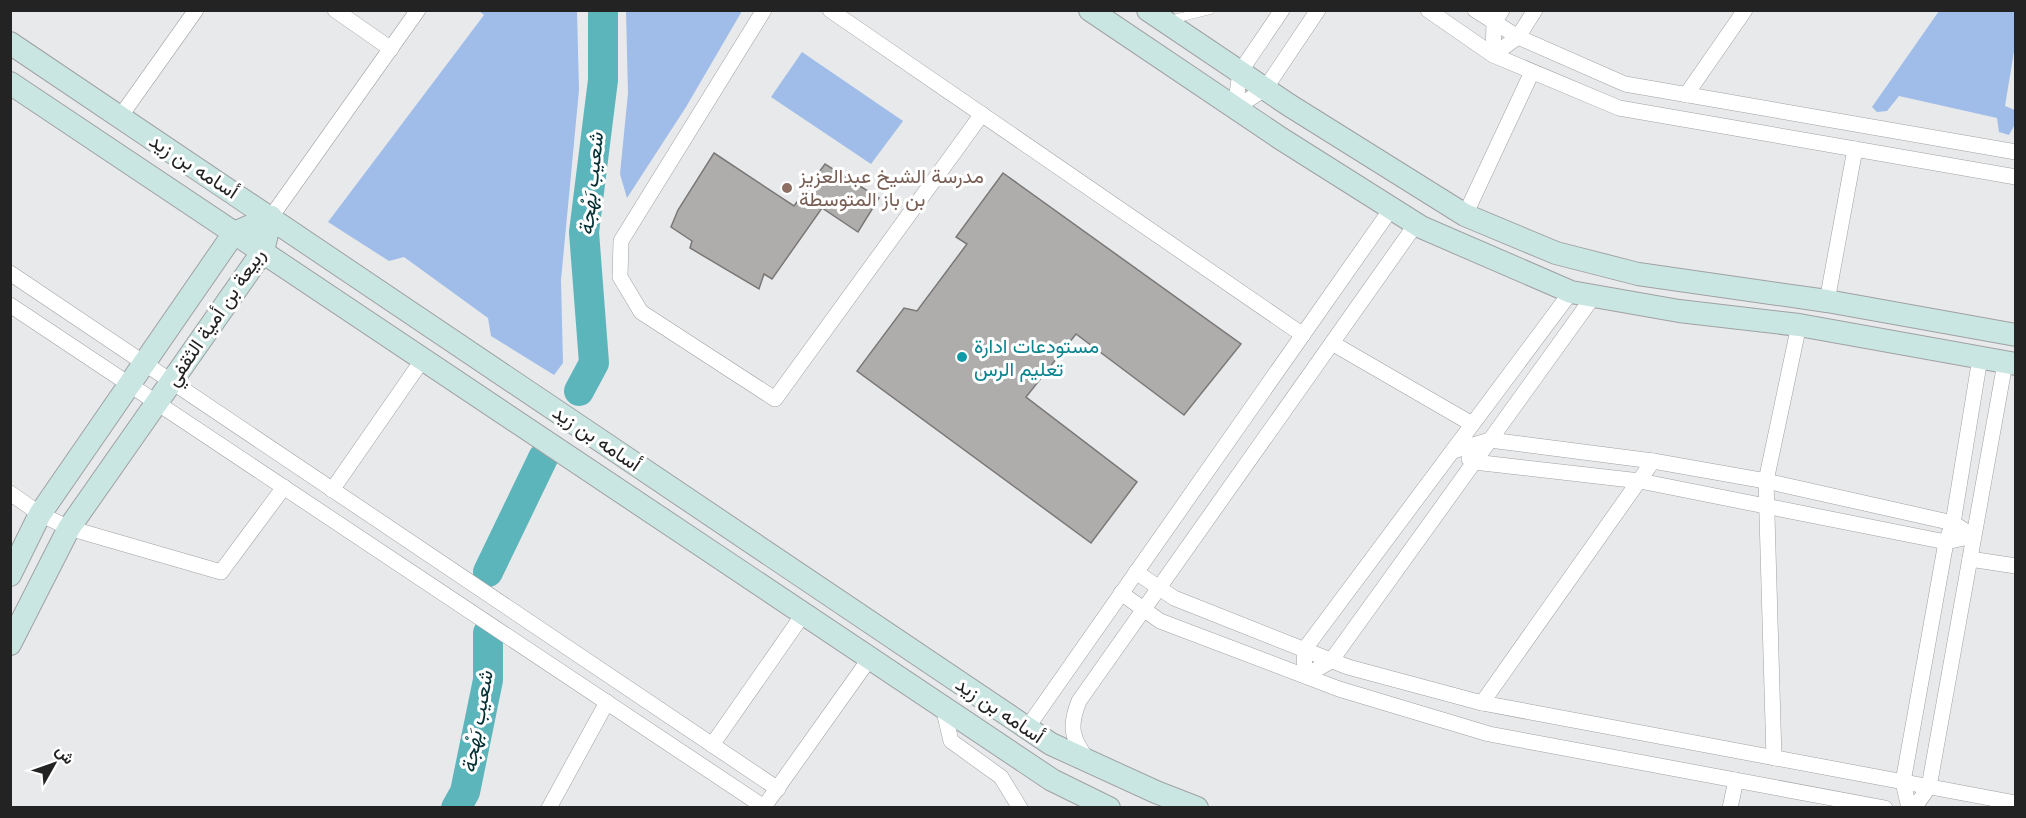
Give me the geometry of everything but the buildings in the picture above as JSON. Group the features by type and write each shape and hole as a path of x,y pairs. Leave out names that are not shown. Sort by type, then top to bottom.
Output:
{"street":[{"path":"120,117 196,10"},
{"path":"335,10 391,49"},
{"path":"271,217 418,10"},
{"path":"764,10 621,241 619,267 620,276 641,312 775,399 982,114"},
{"path":"830,10 1303,334"},
{"path":"1090,10 1235,108 1416,224 1482,255 1571,292 1679,311 1798,325 1980,358 2010,364 1973,536 1929,787 1912,807 1903,782 1946,542 1953,523 1980,358"},
{"path":"1235,108 1240,72 1282,10"},
{"path":"1235,108 1265,89 1318,10"},
{"path":"1428,10 1492,55 1619,108 2016,177"},
{"path":"1475,10 1498,17 1518,37 1625,84 2016,152"},
{"path":"1492,55 1518,37 1535,10"},
{"path":"1686,94 1745,10"},
{"path":"1156,16 1265,89 1465,215 1556,253 1638,274 1827,301 2016,335"},
{"path":"1492,55 1498,17"},
{"name":"أسامه بن زيد","path":"10,44 271,217 1051,744 1197,807"},
{"path":"1465,215 1532,72"},
{"name":"أسامه بن زيد","path":"10,83 1052,780 1105,806"},
{"path":"1827,301 1855,149"},
{"path":"1027,728 1391,209"},
{"name":"ربيعة بن أمية الثقفي","path":"10,574 40,514 234,233 271,217"},
{"name":"ربيعة بن أمية الثقفي","path":"10,644 69,528 262,251 271,217"},
{"path":"1090,762 1076,744 1072,719 1079,701 1416,224"},
{"path":"10,273 778,789"},
{"path":"1305,676 1304,650 1571,292"},
{"path":"1305,676 1331,661 1593,297"},
{"path":"10,304 764,807 870,658"},
{"path":"1774,758 1766,481 1798,325"},
{"path":"1332,343 1472,424"},
{"path":"332,490 423,359"},
{"path":"1453,451 1490,440 1653,461 1766,481 1953,523 1973,536"},
{"path":"1453,451 1474,462 1640,481 1946,542 1973,536"},
{"path":"1482,703 1653,461"},
{"path":"10,493 40,514 69,528 221,572 284,487"},
{"path":"1970,559 2016,566"},
{"path":"1136,572 1174,598 1331,661 1482,703 2016,803"},
{"path":"1121,593 1160,621 1339,689 1489,734 1885,807"},
{"path":"712,745 804,614"},
{"path":"549,807 607,702"},
{"path":"943,707 951,741 1001,777 1020,807"},
{"path":"1730,807 1736,780"}],"lane":[{"path":"1156,16 1210,10"}],"shaded area":[{"path":"479,11 577,11 579,90 561,280 563,363 554,375 491,336 488,318 404,257 389,261 328,222 484,15"},
{"path":"626,11 742,11 686,107 627,198 620,174 628,93"},
{"path":"1939,11 2015,11 2015,45 2005,106 2015,110 2014,126 2009,135 1999,132 1997,118 1899,96 1887,111 1877,112 1872,107"},
{"path":"802,52 903,121 871,164 771,97"}],"waterway":[{"name":"شعيب بَهْجة","path":"579,391 594,363 584,232 603,80 603,10"},
{"name":"شعيب بَهْجة","path":"488,572 543,458"},
{"name":"شعيب بَهْجة","path":"456,808 465,792 488,680 488,633"}],"place":[{"name":"مدرسة الشيخ عبدالعزيز بن باز المتوسطة","path":"787,188"},
{"name":"مستودعات ادارة تعليم الرس","path":"962,357"}]}
